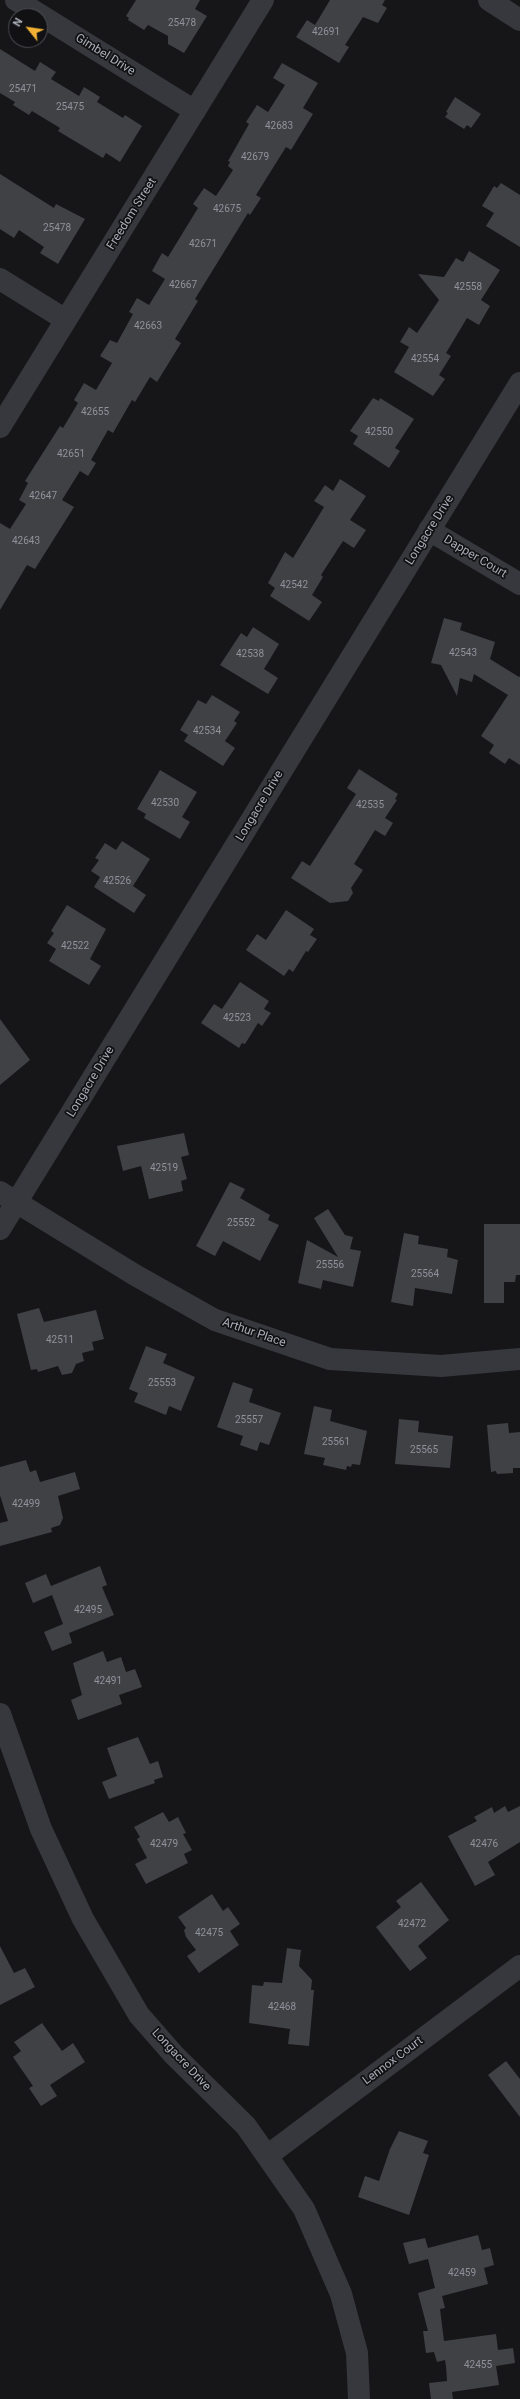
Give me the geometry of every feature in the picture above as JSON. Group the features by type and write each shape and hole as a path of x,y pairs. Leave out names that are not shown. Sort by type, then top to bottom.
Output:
{"street":[{"name":"Gimbel Drive","path":"16,0 195,111"},
{"name":"Freedom Street","path":"0,427 264,0"},
{"path":"489,0 520,20"},
{"path":"0,279 66,320"},
{"name":"Longacre Drive","path":"0,1229 8,1198 520,383"},
{"name":"Dapper Court","path":"429,530 520,584"},
{"name":"Arthur Place","path":"8,1198 134,1275 215,1320 330,1359 441,1366 520,1359"},
{"name":"Longacre Drive","path":"0,1714 41,1829 84,1919 139,2014 174,2055 246,2126 304,2210 341,2294 356,2353 359,2399"},
{"name":"Lennox Court","path":"267,2156 520,1966"}],"building":[{"path":"136,0 200,0 195,9 207,16 184,53 168,44 168,36 148,25 144,30 128,20 129,18 126,16"},
{"path":"330,0 385,0 382,5 387,8 378,23 363,17 345,45 349,47 339,63 296,37 307,20 315,25"},
{"path":"0,49 35,71 40,62 56,72 51,79 79,96 84,87 100,97 97,102 123,118 125,115 142,126 120,162 106,153 103,158 58,131 60,128 32,111 29,115 13,105 15,102 0,93"},
{"path":"282,63 318,83 303,108 313,114 291,150 286,147 256,195 261,198 250,215 248,213 195,299 198,301 175,339 181,343 157,382 150,377 135,402 132,400 113,433 108,430 91,460 96,463 88,476 80,471 62,500 74,507 35,569 27,565 0,610 0,523 10,529 26,504 19,500 28,483 25,481 60,426 63,428 78,403 74,400 84,383 96,390 112,363 100,356 110,340 117,343 133,314 129,312 137,298 149,305 165,279 152,271 162,253 168,257 198,208 193,204 204,188 216,196 233,170 228,166 230,162 228,161 249,124 246,122 257,105 268,112 285,85 273,78"},
{"path":"455,97 481,114 471,128 467,125 464,129 445,117 448,113 446,112"},
{"path":"0,174 54,208 56,204 85,219 58,264 40,253 44,247 19,230 14,238 0,229"},
{"path":"501,183 520,195 520,247 486,226 494,213 482,206 494,186 497,188"},
{"path":"469,251 500,270 481,300 490,306 479,325 467,318 446,353 451,356 439,375 445,379 433,396 394,372 409,347 400,342 409,327 417,333 439,300 418,274 444,277 456,258 463,262"},
{"path":"373,398 379,401 380,398 414,419 395,448 400,451 389,468 353,444 358,436 350,431"},
{"path":"340,479 366,496 350,520 366,530 354,548 343,541 321,575 323,577 312,595 322,602 309,621 270,596 275,588 268,583 285,552 293,558 324,507 314,501 325,485 333,491"},
{"path":"444,618 462,623 460,630 495,642 490,659 519,677 520,676 520,765 509,758 505,764 489,753 494,745 481,736 508,695 474,674 472,682 460,678 457,696 441,665 431,663"},
{"path":"253,627 279,644 264,669 278,678 268,694 220,665 241,633 247,637"},
{"path":"212,695 240,712 234,721 237,723 225,741 235,748 223,766 184,741 188,735 180,730 198,700 206,704"},
{"path":"359,769 398,794 395,799 397,800 385,818 393,823 385,836 375,830 354,864 363,870 351,888 353,893 348,901 330,903 291,878 302,861 310,866 356,794 347,788"},
{"path":"160,770 197,792 182,817 190,822 180,839 144,818 146,814 137,809"},
{"path":"122,841 150,859 133,886 146,895 134,913 94,887 100,877 91,871 99,860 95,858 105,843 116,850"},
{"path":"67,905 106,929 90,959 101,966 89,985 49,961 56,949 47,943 54,933 51,931"},
{"path":"286,910 314,929 310,935 317,939 308,952 306,951 293,972 289,969 284,976 246,950 257,934 266,940"},
{"path":"240,982 269,1001 264,1009 271,1013 262,1026 258,1023 245,1044 242,1043 239,1048 201,1023 214,1004 222,1009"},
{"path":"0,1019 30,1060 0,1085"},
{"path":"184,1133 189,1155 181,1157 187,1179 181,1181 183,1191 149,1199 141,1166 123,1171 117,1146"},
{"path":"230,1182 245,1189 240,1198 270,1215 268,1220 279,1225 260,1261 223,1241 215,1256 196,1246"},
{"path":"328,1209 345,1235 353,1237 350,1249 361,1251 353,1287 323,1280 321,1289 298,1283 307,1240 338,1257 314,1218"},
{"path":"484,1224 520,1224 520,1275 516,1275 515,1282 504,1282 504,1303 484,1303"},
{"path":"404,1233 419,1236 418,1244 448,1249 447,1257 458,1260 452,1294 415,1288 413,1306 391,1302"},
{"path":"39,1308 44,1322 96,1310 104,1339 92,1342 94,1350 82,1353 84,1361 76,1364 72,1373 62,1375 58,1366 38,1372 37,1369 31,1370 17,1314"},
{"path":"146,1346 167,1354 163,1363 195,1377 181,1411 169,1406 166,1415 134,1402 138,1393 129,1389"},
{"path":"233,1382 253,1389 249,1402 281,1413 269,1445 260,1442 257,1451 240,1445 243,1436 217,1427"},
{"path":"314,1406 332,1410 330,1421 367,1431 360,1465 352,1464 351,1467 347,1466 346,1470 323,1465 325,1458 304,1454"},
{"path":"399,1419 419,1421 418,1432 453,1436 450,1468 395,1464"},
{"path":"508,1423 509,1433 520,1432 520,1468 513,1468 513,1473 497,1474 496,1471 491,1472 487,1425"},
{"path":"26,1460 30,1472 36,1470 40,1482 75,1472 80,1489 58,1496 63,1518 60,1525 51,1528 52,1532 0,1546 0,1523 8,1521 0,1495 0,1467"},
{"path":"100,1566 107,1585 102,1587 114,1615 69,1633 72,1643 52,1651 44,1632 63,1624 52,1595 33,1603 25,1583 46,1574 51,1586"},
{"path":"103,1651 107,1662 121,1657 126,1672 135,1669 142,1687 119,1695 122,1704 78,1720 71,1700 82,1695 73,1663"},
{"path":"138,1737 150,1764 158,1761 163,1777 154,1780 155,1783 109,1799 102,1782 117,1776 107,1748"},
{"path":"505,1806 508,1812 520,1806 520,1842 488,1862 495,1875 475,1886 448,1836 477,1821 474,1817 492,1807 494,1813"},
{"path":"163,1812 169,1822 178,1817 186,1833 183,1834 192,1850 184,1854 188,1863 146,1884 135,1864 147,1858 137,1839 140,1837 134,1827"},
{"path":"421,1882 449,1920 418,1946 427,1958 410,1971 376,1927 401,1907 396,1901"},
{"path":"212,1894 223,1911 228,1907 240,1924 230,1931 239,1945 199,1973 187,1956 196,1950 186,1937 184,1930 186,1928 178,1917"},
{"path":"0,1946 14,1973 25,1968 35,1987 0,2005"},
{"path":"287,1948 301,1950 299,1966 312,1980 311,1990 314,1990 309,2046 288,2044 290,2029 249,2023 252,1985 263,1986 264,1982 282,1983"},
{"path":"42,2023 62,2051 73,2043 85,2062 50,2085 57,2096 41,2106 29,2088 33,2086 13,2057 21,2051 14,2042"},
{"path":"506,2061 520,2079 520,2117 488,2075"},
{"path":"399,2131 428,2141 423,2153 429,2155 409,2215 358,2197 365,2176 379,2181 390,2149"},
{"path":"478,2235 482,2250 490,2248 494,2265 484,2268 488,2284 442,2296 445,2308 440,2309 444,2341 496,2334 498,2350 513,2348 515,2363 496,2366 499,2385 452,2392 453,2399 431,2399 429,2383 447,2381 446,2366 445,2360 437,2362 434,2352 426,2353 423,2331 428,2331 418,2293 435,2288 428,2259 409,2264 403,2243 425,2238 428,2248"}]}
